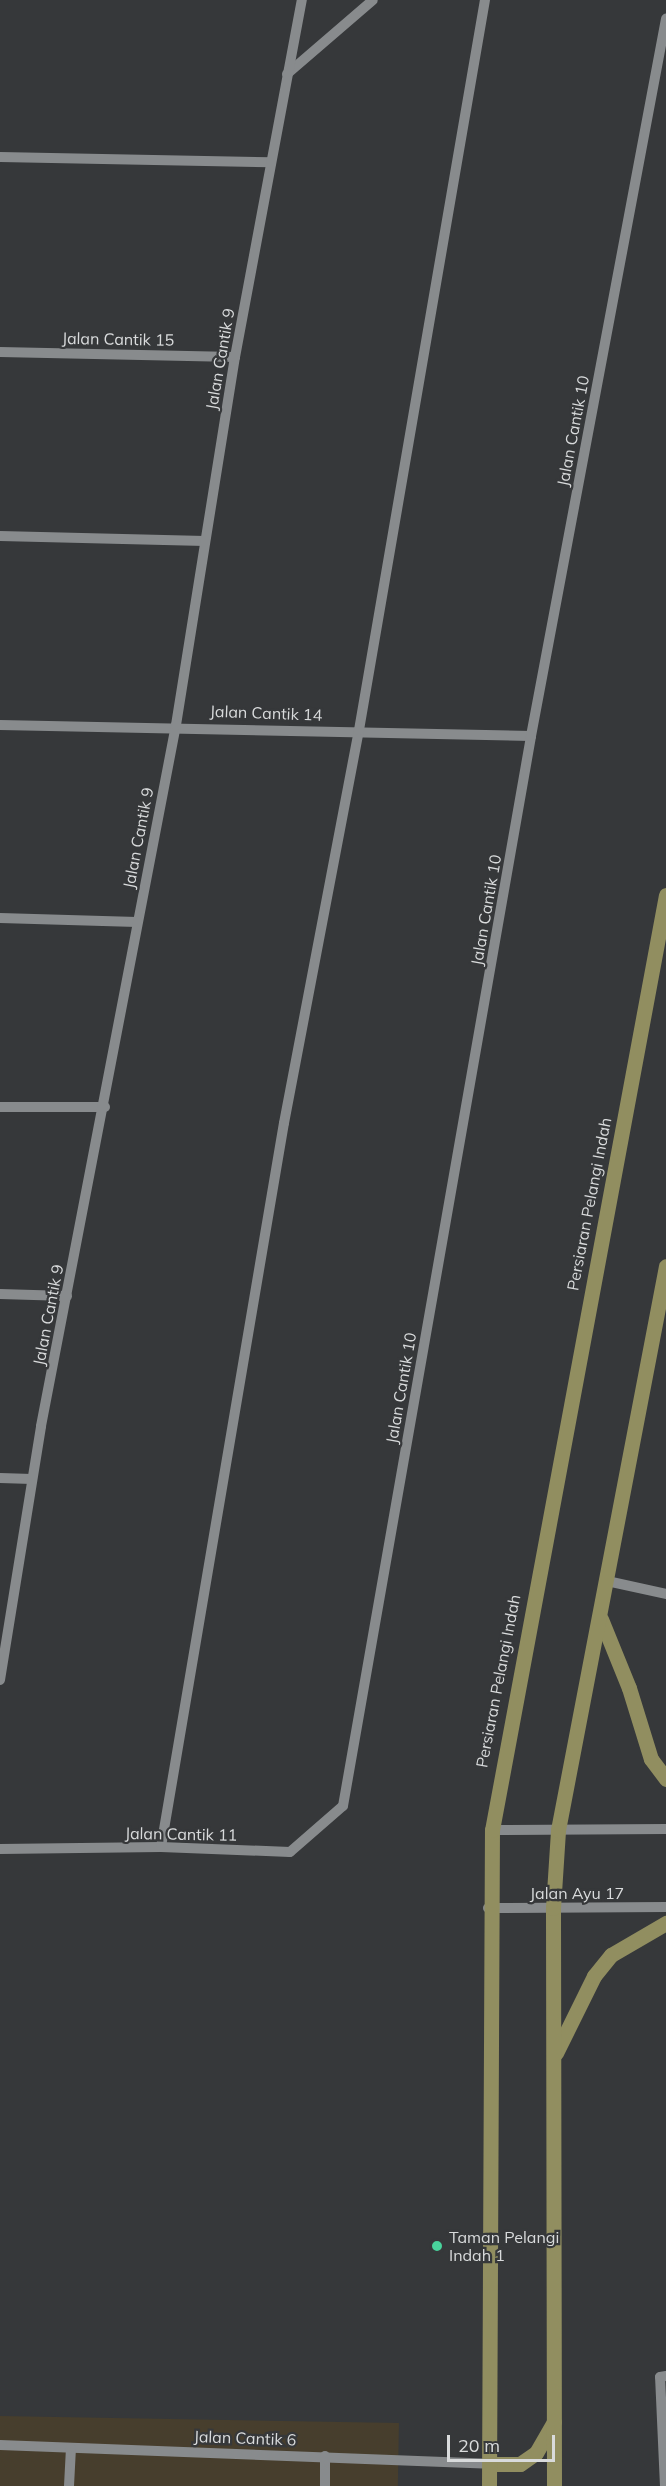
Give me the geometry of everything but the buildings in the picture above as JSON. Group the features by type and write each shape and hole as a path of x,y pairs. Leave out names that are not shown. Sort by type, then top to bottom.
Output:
{"main road":[{"name":"Persiaran Pelangi Indah","path":"489,2486 488,1908 492,1830 666,895"},
{"path":"554,2486 553,1908 558,1830 601,1619 666,1266"},
{"path":"601,1619 629,1688 651,1759 666,1779"},
{"path":"554,2056 594,1976 611,1955 666,1923"},
{"path":"490,2464 520,2464 536,2453 554,2422"}],"street":[{"name":"Jalan Cantik 9","path":"0,1680 32,1479 105,1107 137,922 176,725 235,357 302,0"},
{"path":"287,74 373,0"},
{"path":"161,1847 282,1135 359,730 485,0"},
{"name":"Jalan Cantik 10","path":"344,1806 531,736 666,20"},
{"path":"0,157 271,162"},
{"name":"Jalan Cantik 15","path":"0,352 235,357"},
{"path":"0,536 205,541"},
{"name":"Jalan Cantik 14","path":"0,725 176,725 531,736"},
{"path":"0,918 137,922"},
{"path":"0,1107 105,1107"},
{"path":"0,1294 67,1296"},
{"path":"0,1478 32,1479"},
{"path":"607,1581 666,1594"},
{"name":"Jalan Cantik 11","path":"0,1849 161,1847 290,1852 344,1806"},
{"path":"492,1830 666,1829"},
{"name":"Jalan Ayu 17","path":"488,1908 666,1907"},
{"path":"665,2486 660,2377 666,2376"},
{"name":"Jalan Cantik 6","path":"0,2445 490,2464"},
{"path":"69,2486 71,2448"},
{"path":"325,2456 325,2486"}],"shaded area":[{"path":"0,2416 399,2423 398,2486 0,2486"}],"place":[{"name":"Taman Pelangi Indah 1","path":"437,2246"}]}
